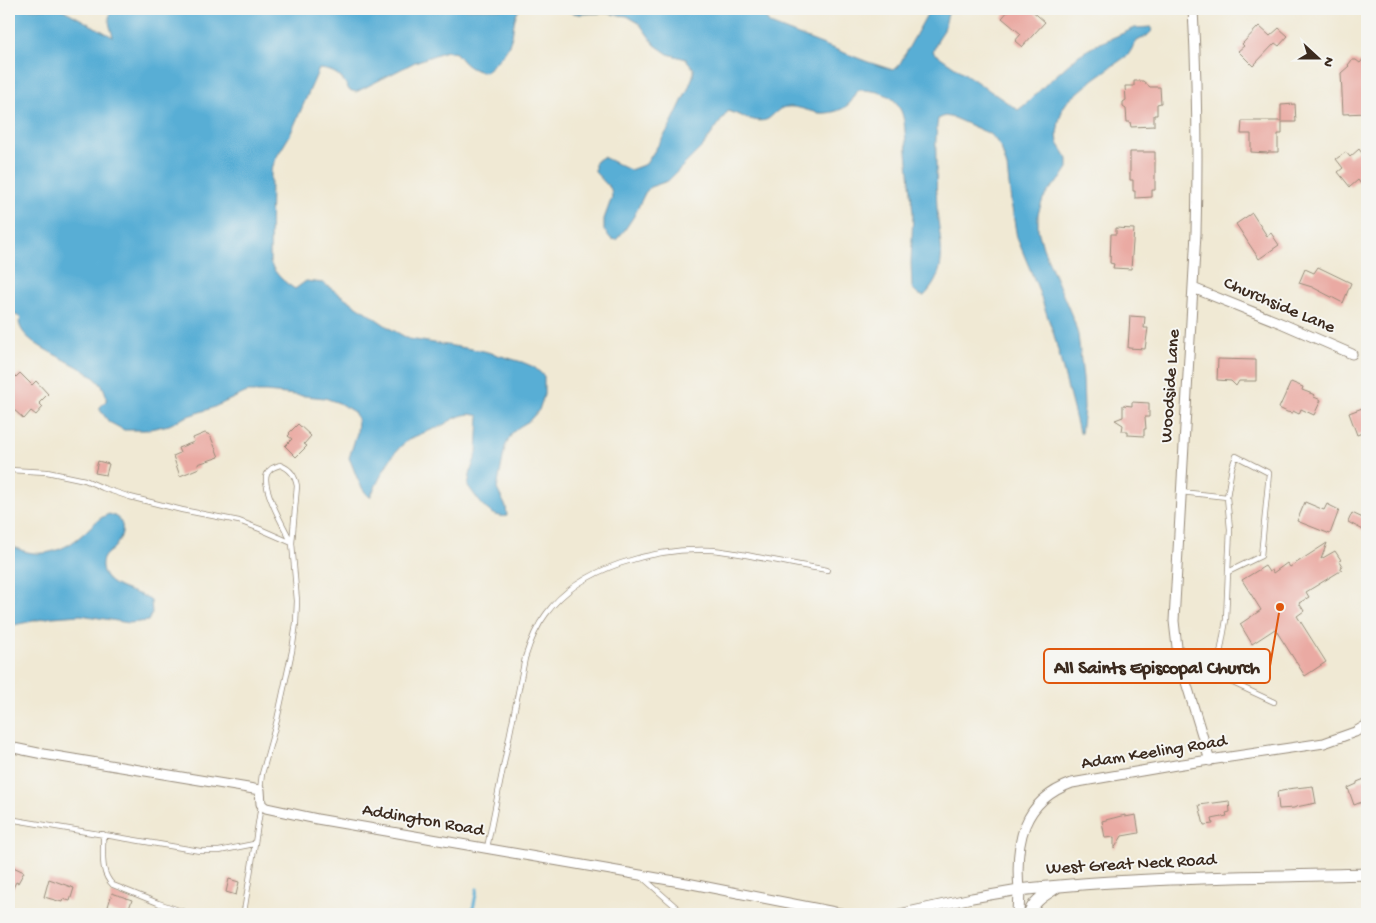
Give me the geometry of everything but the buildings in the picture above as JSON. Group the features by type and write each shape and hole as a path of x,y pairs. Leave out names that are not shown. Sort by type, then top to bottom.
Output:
{"street":[{"name":"Woodside Lane","path":"1192,9 1195,42 1198,183 1194,288 1174,621 1176,644 1184,677 1210,761"},
{"name":"Churchside Lane","path":"1194,288 1352,354"},
{"name":"Adam Keeling Road","path":"1019,890 1018,863 1026,822 1031,812 1040,802 1059,788 1072,783 1324,743 1355,732 1367,725"},
{"path":"9,747 260,790 261,804"},
{"name":"Addington Road","path":"261,804 266,808 317,819 768,898 845,914"},
{"name":"West Great Neck Road","path":"899,914 972,898 1060,885 1153,879 1367,874"},
{"path":"1028,914 1032,906 1039,899 1060,885"},
{"path":"1018,914 1019,890"}],"lane":[{"path":"1184,677 1205,670 1220,654 1226,620 1228,572 1230,529 1228,497 1232,467 1236,456 1269,473 1261,556 1228,572"},
{"path":"260,790 262,774 277,720 292,650 297,601 292,544 298,486 292,472 280,465 270,470 266,476 266,483 272,502 292,544"},
{"path":"9,470 47,472 85,480 130,497 182,510 239,521 292,544"},
{"path":"1181,492 1228,497"},
{"path":"487,848 530,641 546,613 567,592 585,580 619,564 637,558 686,550 726,551 827,570"},
{"path":"1205,670 1274,702"},
{"path":"243,914 261,804"},
{"path":"9,819 200,851 219,851 254,844"},
{"path":"104,834 104,869 108,880 113,885 190,914"},
{"path":"640,875 684,914"}],"water":[{"path":"9,9 62,9 113,37 109,20 111,9 520,9 515,19 508,47 502,56 485,72 475,70 465,64 456,53 446,51 415,62 356,92 349,90 344,81 337,75 319,69 290,135 276,158 271,171 270,262 277,274 287,284 295,289 306,281 323,283 409,339 484,351 534,367 544,376 544,395 539,410 529,421 512,433 505,447 497,489 506,507 507,516 501,516 489,511 468,486 477,453 479,416 469,414 460,416 407,441 390,460 370,497 360,484 349,458 357,433 358,419 354,412 339,403 325,398 247,392 169,425 145,430 124,430 109,422 100,410 100,407 106,401 104,389 95,378 35,343 24,333 19,322 21,319 16,315 9,315"},
{"path":"557,9 761,9 761,12 770,24 893,70 898,67 930,9 949,9 944,30 933,52 1018,110 1079,55 1096,45 1135,28 1151,27 1152,31 1137,41 1128,55 1094,79 1067,102 1063,108 1057,134 1058,143 1068,159 1068,168 1043,199 1038,214 1038,230 1043,248 1074,321 1078,335 1084,408 1081,434 1054,335 1037,286 1017,238 1007,167 1001,148 988,133 954,118 945,116 938,119 936,132 937,198 941,265 932,286 924,296 919,295 912,288 913,213 904,121 901,110 893,99 876,92 858,90 847,106 838,111 828,113 784,107 768,119 759,121 728,111 703,146 668,181 650,187 624,231 616,240 611,239 604,230 604,219 612,197 611,189 595,172 595,162 603,157 630,170 646,164 669,128 688,89 694,69 686,59 668,54 655,45 639,23 627,16 604,13 579,14"},
{"path":"109,514 115,516 122,524 122,533 114,548 103,559 103,572 113,584 146,597 151,601 152,613 148,621 129,623 81,615 52,617 9,626 9,544 29,552 39,553 58,550 76,540"}],"waterway":[{"path":"472,914 477,889"}],"place":[{"name":"All Saints Episcopal Church","path":"1280,607"}]}
